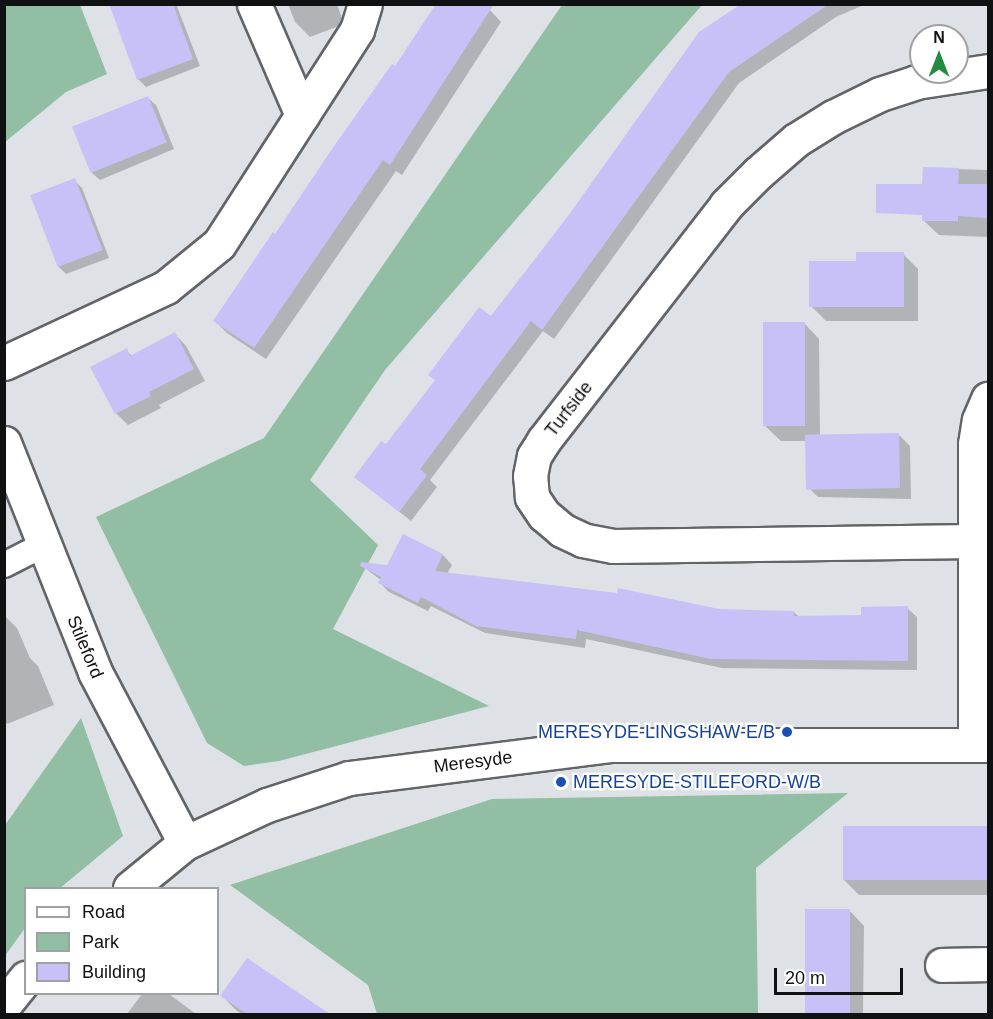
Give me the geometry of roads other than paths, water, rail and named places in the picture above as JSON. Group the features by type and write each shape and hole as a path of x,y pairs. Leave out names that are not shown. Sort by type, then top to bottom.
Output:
{"street":[{"path":"254,4 302,115"},
{"path":"4,363 166,287 219,244 357,30 365,4"},
{"name":"Turfside","path":"974,541 613,546 583,540 561,530 544,514 532,497 530,476 534,456 544,440 726,205 758,173 796,140 833,117 880,94 916,82 988,70"},
{"path":"982,745 974,541 975,444 979,420 988,399"},
{"name":"Stileford","path":"4,443 95,672 185,843"},
{"name":"Meresyde","path":"131,887 185,843 267,805 349,778 609,746 982,745"},
{"path":"942,965 988,964"},
{"path":"4,1005 24,980"}],"lane":[{"path":"4,565 43,545"}],"place":[{"name":"MERESYDE-LINGSHAW-E/B","path":"787,732"},
{"name":"MERESYDE-STILEFORD-W/B","path":"561,782"}]}
